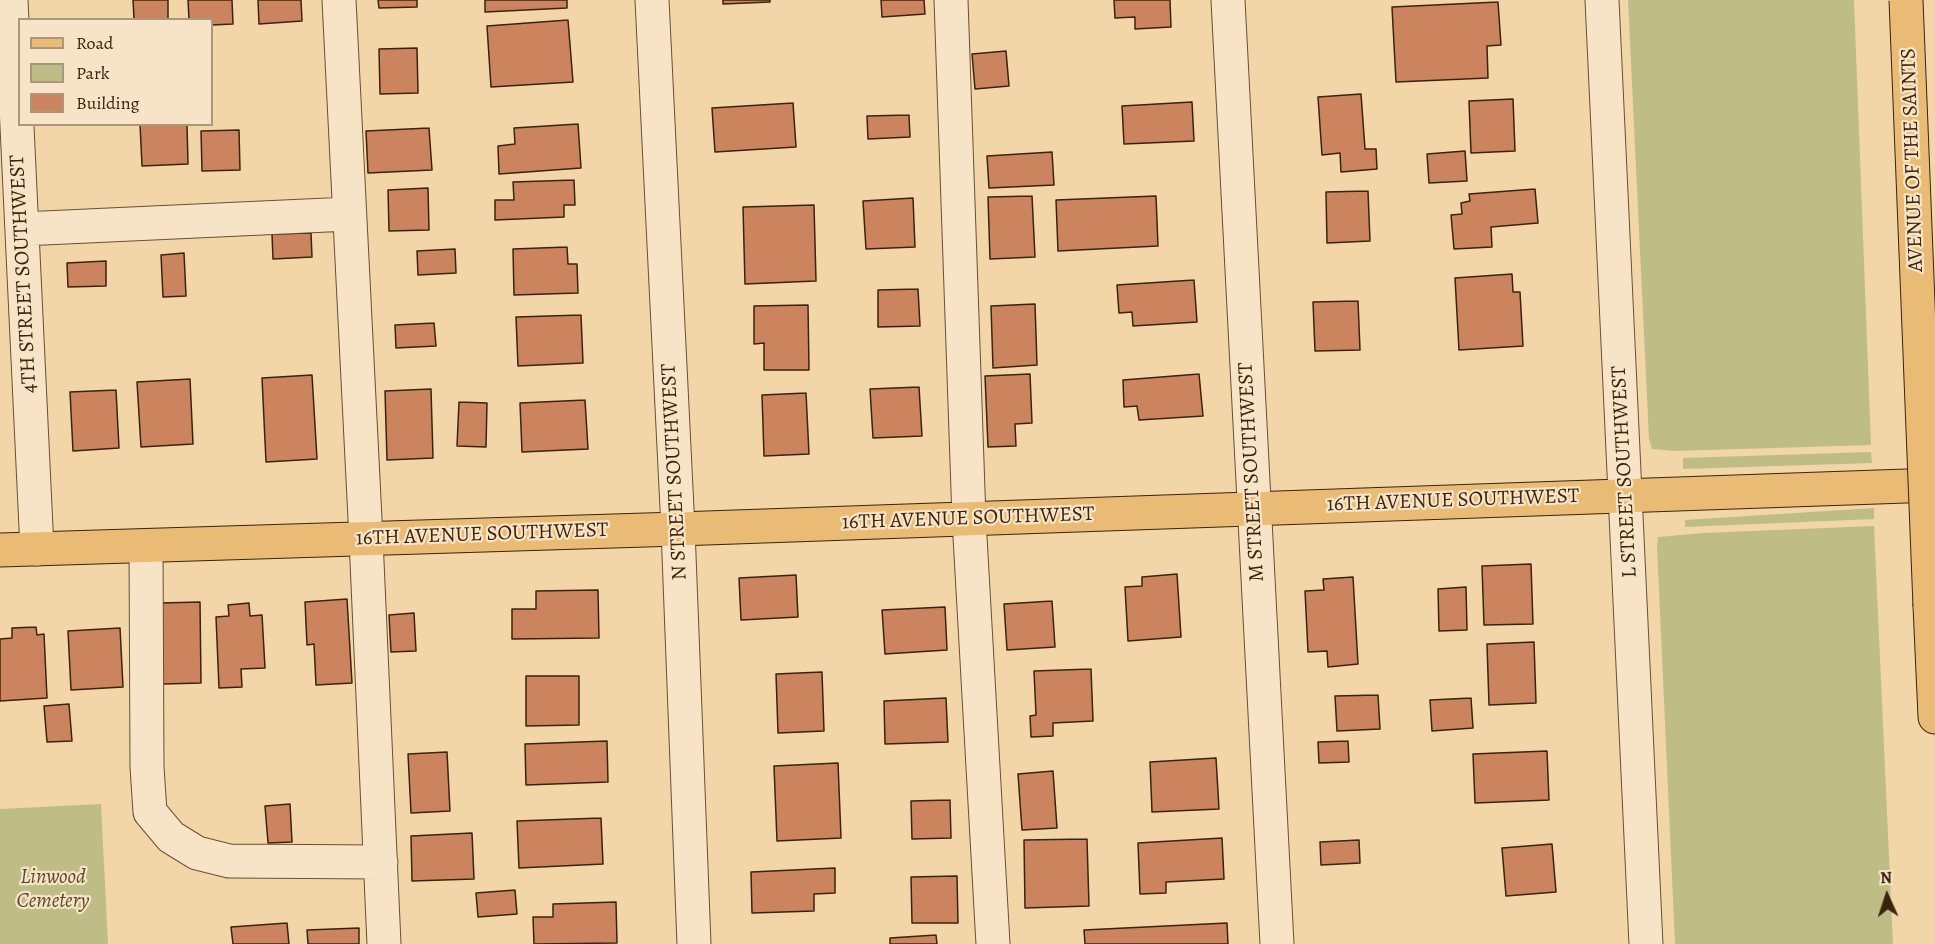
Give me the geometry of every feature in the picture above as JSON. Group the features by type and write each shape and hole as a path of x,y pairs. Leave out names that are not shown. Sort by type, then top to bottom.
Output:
{"main road":[{"name":"AVENUE OF THE SAINTS","path":"1906,0 1935,717"},
{"name":"16TH AVENUE SOUTHWEST","path":"0,550 1935,485"}],"street":[{"name":"4TH STREET SOUTHWEST","path":"11,0 37,549"},
{"path":"339,0 384,944"},
{"name":"N STREET SOUTHWEST","path":"652,0 678,529 694,944"},
{"path":"951,0 969,519 993,944"},
{"name":"M STREET SOUTHWEST","path":"1227,0 1276,944"},
{"name":"L STREET SOUTHWEST","path":"1602,0 1646,944"},
{"path":"22,229 349,214"},
{"path":"146,546 147,767 150,812 171,837 188,848 197,853 229,861 381,862"}],"green space":[{"path":"1628,0 1854,0 1871,445 1676,451 1652,449 1649,439"},
{"path":"1871,452 1872,463 1683,469 1683,458"},
{"path":"1874,508 1874,519 1685,527 1685,520"},
{"path":"1874,526 1893,944 1675,944 1658,537"},
{"name":"Linwood Cemetery","path":"101,804 108,944 0,944 0,809"}],"building":[{"path":"133,0 168,0 168,18 134,18"},
{"path":"188,0 232,0 233,24 213,25 213,18 189,18"},
{"path":"258,0 301,0 302,21 259,24"},
{"path":"378,0 417,0 417,7 379,8"},
{"path":"485,0 567,0 567,8 485,12"},
{"path":"723,0 770,0 770,2 723,4"},
{"path":"881,0 924,0 925,14 882,17"},
{"path":"1114,0 1170,0 1171,27 1135,29 1135,17 1115,18"},
{"path":"1498,2 1501,45 1487,46 1488,78 1396,82 1392,7"},
{"path":"568,20 573,82 491,87 487,26"},
{"path":"417,48 418,93 380,94 379,49"},
{"path":"1006,51 1009,86 975,89 972,54"},
{"path":"1361,94 1365,149 1376,149 1377,169 1341,172 1340,153 1322,155 1318,97"},
{"path":"1513,99 1515,151 1471,153 1469,101"},
{"path":"1192,102 1194,141 1124,144 1122,106"},
{"path":"793,103 796,147 715,152 712,108"},
{"path":"909,115 910,137 868,139 867,116"},
{"path":"578,124 581,168 499,174 498,146 515,144 514,128"},
{"path":"140,126 187,126 188,164 142,166"},
{"path":"429,128 432,170 368,173 366,131"},
{"path":"239,130 240,170 202,171 201,131"},
{"path":"1465,151 1467,181 1429,183 1427,154"},
{"path":"1052,152 1054,185 989,188 987,156"},
{"path":"574,180 575,205 564,205 564,217 495,220 495,200 514,200 513,182"},
{"path":"428,188 429,230 389,231 388,190"},
{"path":"1535,189 1538,223 1491,227 1492,247 1454,249 1451,215 1462,214 1461,203 1470,201 1469,194"},
{"path":"1368,191 1370,241 1327,243 1326,192"},
{"path":"1032,196 1035,257 990,259 988,197"},
{"path":"1156,196 1158,246 1058,251 1056,200"},
{"path":"913,198 915,247 866,249 863,201"},
{"path":"814,205 816,281 745,284 743,207"},
{"path":"311,233 312,257 273,259 272,234"},
{"path":"567,247 568,264 577,264 578,293 514,295 513,249"},
{"path":"455,249 456,273 418,275 417,251"},
{"path":"184,253 186,296 163,297 161,255"},
{"path":"106,261 106,286 68,287 67,263"},
{"path":"1512,274 1513,292 1520,292 1523,346 1459,350 1455,278"},
{"path":"1194,280 1197,322 1133,326 1132,312 1119,313 1117,285"},
{"path":"918,289 920,326 878,327 878,290"},
{"path":"1358,301 1360,350 1315,351 1313,302"},
{"path":"1035,304 1037,365 993,368 991,306"},
{"path":"808,305 809,370 764,370 764,343 754,344 754,306"},
{"path":"581,315 583,363 518,366 516,317"},
{"path":"434,323 436,346 396,348 395,325"},
{"path":"1030,374 1032,423 1015,424 1016,446 988,447 985,376"},
{"path":"1199,374 1203,416 1139,420 1137,406 1124,407 1123,380"},
{"path":"312,375 317,459 266,462 262,378"},
{"path":"190,379 193,444 141,447 137,382"},
{"path":"919,387 922,436 873,438 870,389"},
{"path":"431,389 433,458 387,460 385,391"},
{"path":"116,390 119,448 73,451 70,392"},
{"path":"806,393 809,454 764,456 762,395"},
{"path":"585,400 588,449 522,452 520,403"},
{"path":"459,402 487,403 486,447 457,446"},
{"path":"1531,564 1533,624 1484,625 1482,566"},
{"path":"1177,574 1181,637 1128,641 1125,587 1142,586 1142,577"},
{"path":"796,575 798,617 741,620 739,578"},
{"path":"1353,577 1358,664 1328,667 1327,651 1308,652 1305,591 1324,590 1323,579"},
{"path":"1466,587 1467,630 1439,631 1438,589"},
{"path":"598,590 599,638 512,639 512,609 536,609 536,591"},
{"path":"347,599 352,683 316,685 314,644 307,645 305,602"},
{"path":"1052,601 1055,647 1007,650 1004,604"},
{"path":"200,602 201,683 163,684 161,603"},
{"path":"249,603 250,616 262,615 265,668 241,669 242,687 219,688 216,617 229,616 228,605"},
{"path":"945,607 947,650 885,654 882,610"},
{"path":"414,613 416,651 391,652 389,615"},
{"path":"36,627 37,635 44,634 47,698 0,701 0,639 12,638 12,628"},
{"path":"120,628 123,687 71,690 68,631"},
{"path":"1534,642 1536,703 1489,705 1487,644"},
{"path":"1091,669 1093,721 1053,723 1053,736 1031,737 1030,716 1036,715 1034,671"},
{"path":"822,672 824,731 778,733 776,674"},
{"path":"526,676 579,676 579,725 526,726"},
{"path":"1378,695 1380,729 1337,731 1335,696"},
{"path":"946,698 948,742 885,744 884,701"},
{"path":"1471,698 1473,728 1432,731 1430,700"},
{"path":"69,704 72,741 47,742 44,706"},
{"path":"607,741 608,782 526,785 525,744"},
{"path":"1348,741 1349,762 1319,763 1318,742"},
{"path":"1547,751 1549,800 1475,803 1473,754"},
{"path":"447,752 450,811 411,813 408,754"},
{"path":"1216,758 1219,809 1152,812 1150,762"},
{"path":"838,763 841,838 777,841 774,766"},
{"path":"1053,771 1057,828 1022,830 1018,774"},
{"path":"950,800 951,838 912,839 911,801"},
{"path":"290,804 292,842 268,843 265,806"},
{"path":"601,818 603,864 519,868 517,821"},
{"path":"472,833 474,879 412,881 411,836"},
{"path":"1222,838 1224,879 1166,882 1166,893 1140,894 1138,843"},
{"path":"1087,839 1089,906 1025,908 1024,840"},
{"path":"1359,840 1360,863 1321,865 1320,842"},
{"path":"1552,844 1556,892 1506,896 1502,848"},
{"path":"835,868 835,893 814,894 814,911 752,913 751,872"},
{"path":"957,876 958,923 912,923 911,877"},
{"path":"515,890 517,914 478,917 476,893"},
{"path":"616,902 617,943 534,944 533,917 553,917 553,904"},
{"path":"287,923 289,944 233,944 231,927"},
{"path":"1227,923 1228,944 1085,944 1084,930"},
{"path":"359,928 359,944 308,944 307,930"},
{"path":"936,935 937,944 890,944 890,938"}]}
